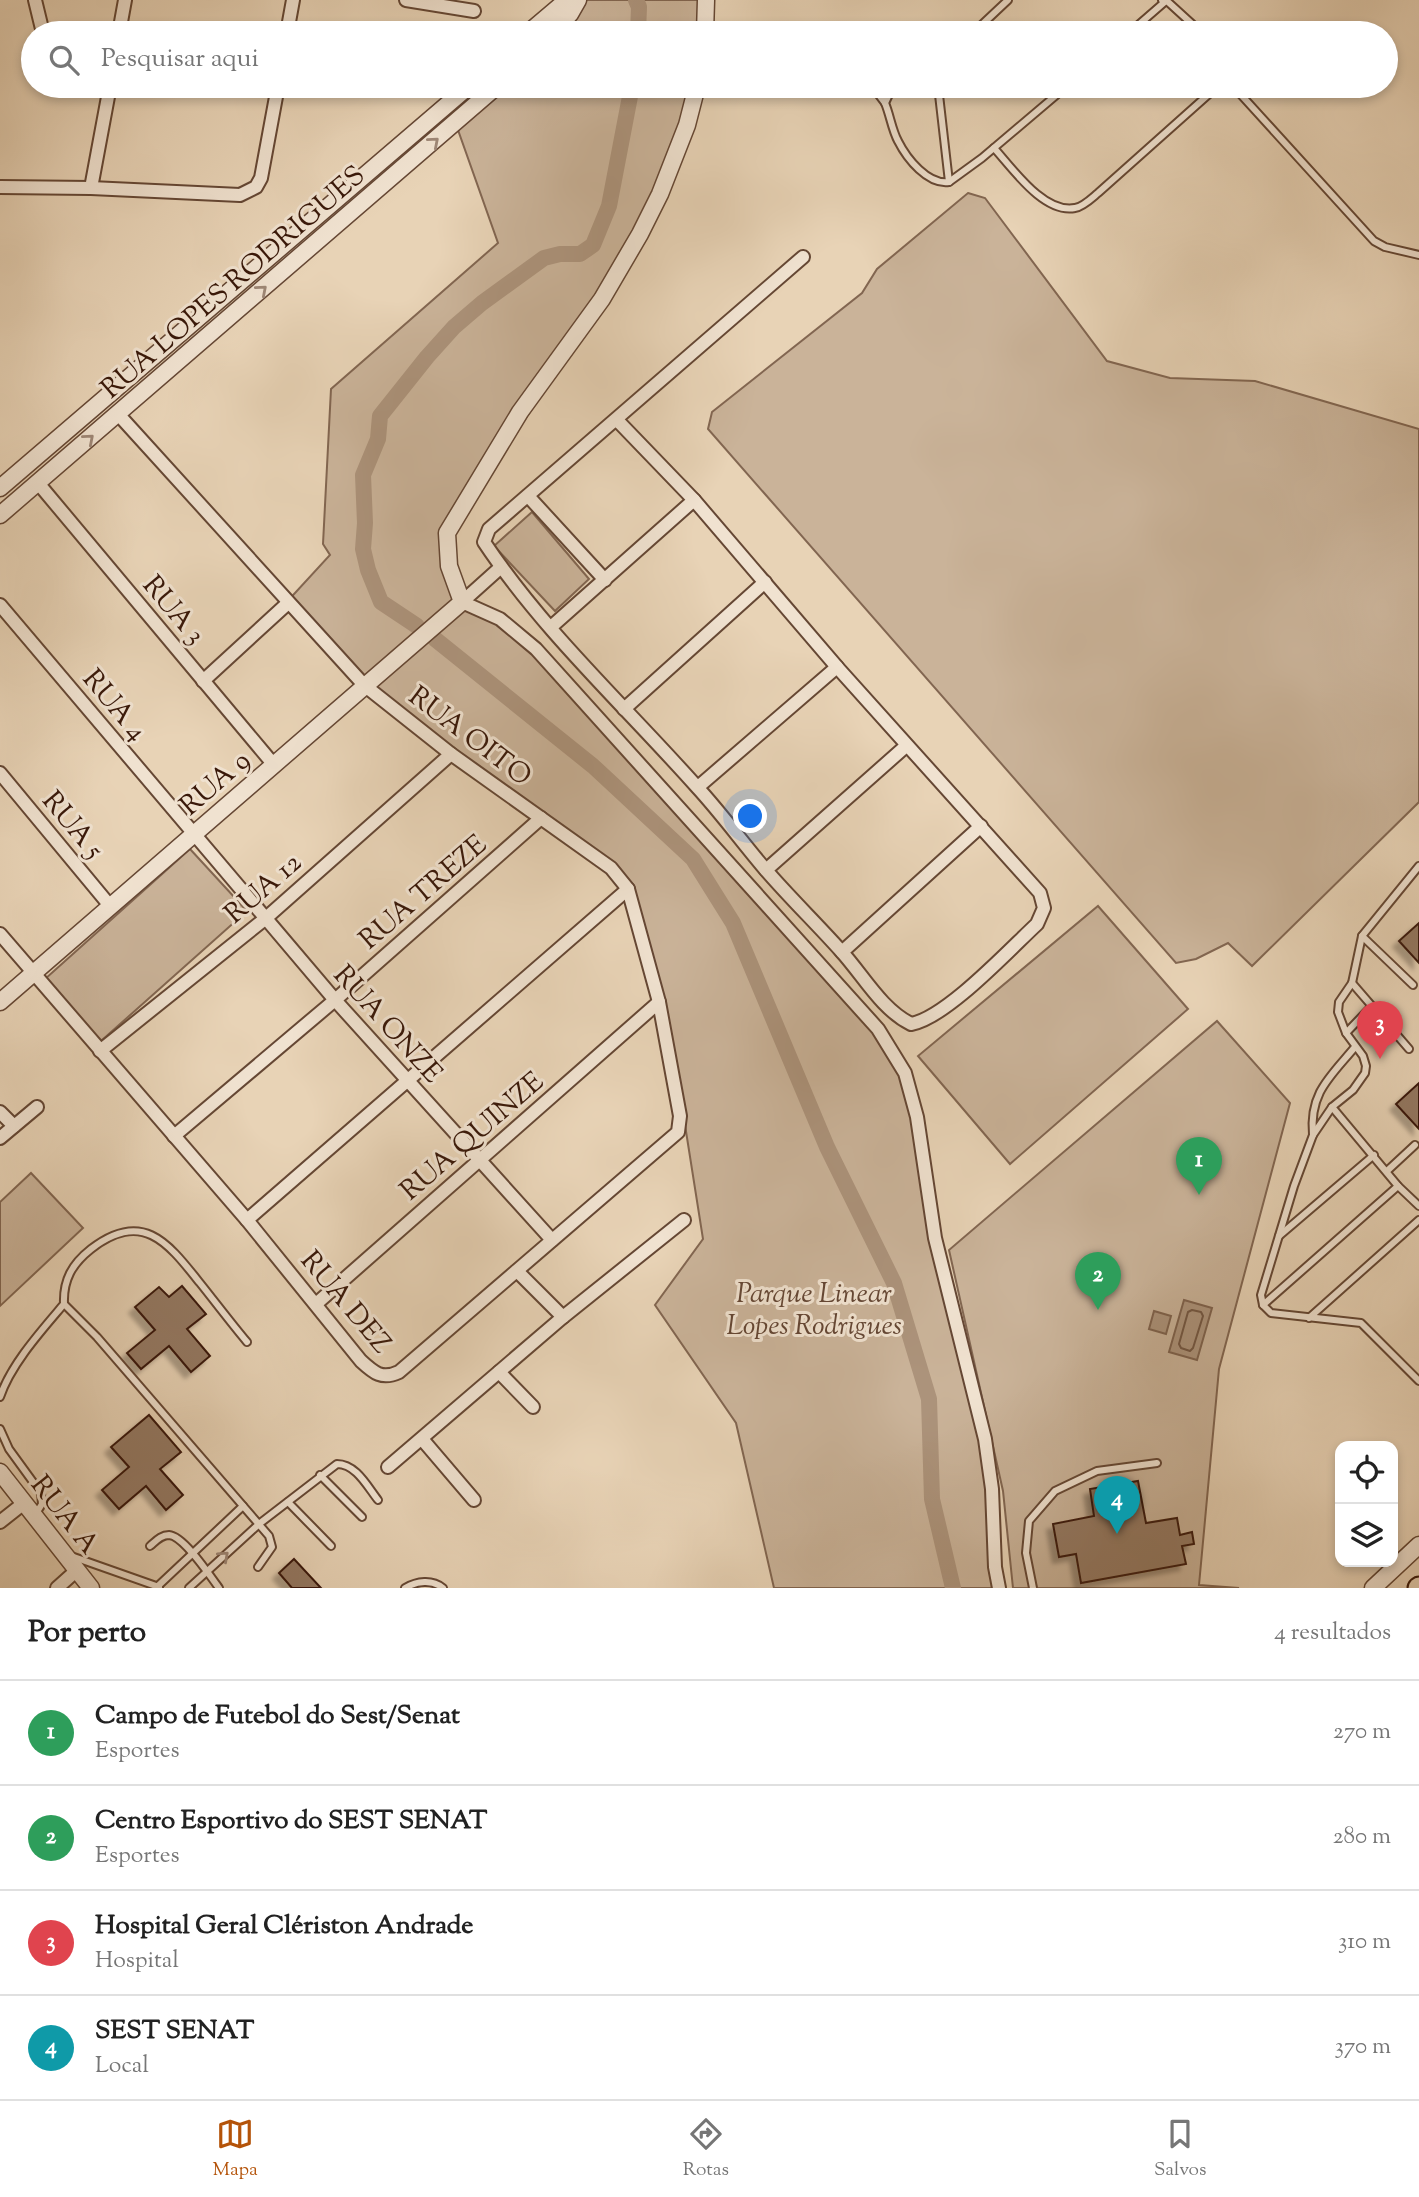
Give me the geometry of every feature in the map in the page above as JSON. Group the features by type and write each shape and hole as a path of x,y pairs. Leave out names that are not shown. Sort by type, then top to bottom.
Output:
{"street":[{"path":"35,0 41,21"},
{"path":"121,21 125,0"},
{"path":"289,21 293,0"},
{"path":"406,0 474,11"},
{"path":"542,21 567,0"},
{"path":"564,21 578,0"},
{"path":"705,21 706,0"},
{"path":"91,188 108,98"},
{"path":"0,187 240,195 256,187 261,178 276,98"},
{"name":"RUA LOPES RODRIGUES","path":"0,488 455,98"},
{"name":"RUA LOPES RODRIGUES","path":"0,515 483,98"},
{"path":"694,98 687,125 660,194 640,234 602,299 520,412 447,533 449,566 462,602 500,620 536,649 878,1029 905,1073 917,1117 935,1238 985,1439 992,1489 995,1567 999,1588"},
{"path":"617,419 694,500 906,746 1035,886 1043,900 1044,908 1037,924 961,994 920,1022 911,1024 890,1009 842,952 766,870 698,788 551,627 501,567 484,541 485,534 528,496 803,257"},
{"path":"204,314 217,329"},
{"name":"RUA OITO","path":"118,414 365,685 451,754 611,867 628,889 659,1002 680,1116 678,1132 669,1141"},
{"path":"46,449 60,464"},
{"name":"RUA 3","path":"38,483 274,765"},
{"path":"528,496 605,580"},
{"path":"551,627 694,500"},
{"path":"462,602 501,567"},
{"path":"624,709 765,582"},
{"name":"RUA 9","path":"0,1002 462,602"},
{"path":"203,681 288,603"},
{"name":"RUA 4","path":"0,605 194,834"},
{"path":"698,788 837,667"},
{"path":"766,870 906,746"},
{"name":"RUA 12","path":"100,1051 266,918 451,754"},
{"name":"RUA 5","path":"0,773 111,907"},
{"name":"RUA TREZE","path":"174,1136 335,1000 541,818"},
{"path":"842,952 981,826"},
{"name":"RUA ONZE","path":"194,834 335,1000 552,1240"},
{"path":"247,1220 628,889"},
{"name":"RUA DEZ","path":"0,934 247,1220 361,1361 374,1374 383,1377 399,1372 669,1141"},
{"name":"RUA QUINZE","path":"316,1304 659,1002"},
{"path":"0,1138 37,1107"},
{"path":"0,1112 14,1126"},
{"path":"388,1467 563,1317 684,1220"},
{"path":"517,1271 563,1317"},
{"path":"499,1372 533,1408"},
{"path":"422,1439 474,1500"},
{"name":"RUA A","path":"0,1472 91,1588"},
{"path":"0,1522 23,1503"},
{"path":"1373,1588 1419,1545"},
{"path":"57,1588 76,1571"}],"lane":[{"path":"986,21 1008,0"},
{"path":"1142,21 1166,0 1189,21"},
{"path":"881,98 896,138 906,155 928,177 943,183 949,182 993,148 1053,98"},
{"path":"885,103 887,98"},
{"path":"939,98 949,182"},
{"path":"993,148 1043,201 1057,208 1077,208 1098,193 1205,98"},
{"path":"1244,98 1374,241 1385,247 1419,255"},
{"path":"1419,866 1362,936 1352,983 1339,1002 1338,1012 1346,1033 1363,1056 1365,1073 1353,1090 1332,1107 1313,1135 1277,1237 1261,1295 1263,1305 1271,1313 1361,1323 1419,1381"},
{"path":"1362,936 1413,985"},
{"path":"1352,983 1409,1049"},
{"path":"1346,1033 1372,1006"},
{"path":"1313,1135 1311,1114 1320,1091 1355,1047"},
{"path":"1332,1107 1398,1186 1419,1206"},
{"path":"1387,1171 1415,1145"},
{"path":"1277,1237 1374,1154"},
{"path":"1263,1305 1398,1186"},
{"path":"1413,1200 1419,1194"},
{"path":"1309,1318 1419,1220"},
{"path":"247,1342 171,1247 147,1233 131,1232 102,1241 81,1257 69,1272 63,1289 64,1304 97,1337 269,1536 272,1547 258,1567"},
{"path":"0,1397 5,1383 64,1304"},
{"path":"0,1429 9,1449 41,1493 42,1504 34,1517"},
{"path":"1033,1588 1026,1553 1030,1521 1055,1491 1097,1471 1157,1463"},
{"path":"188,1588 259,1524 337,1464 345,1464 354,1470 378,1500"},
{"path":"320,1475 362,1517"},
{"path":"288,1502 331,1546"},
{"path":"62,1553 159,1587 243,1506"},
{"path":"150,1546 161,1537 172,1535 192,1554 216,1587"},
{"path":"405,1588 423,1581 443,1588"}],"green space":[{"path":"579,0 708,0 708,21 555,21"},
{"name":"Parque Linear Lopes Rodrigues","path":"469,98 697,98 604,303 449,531 463,601 500,616 877,1031 904,1075 934,1240 985,1445 990,1494 992,1588 774,1588 736,1423 655,1305 703,1239 685,1125 630,890 450,755 284,605 330,555 323,544 331,389 498,243 452,113"},
{"path":"968,193 985,198 1107,361 1170,378 1255,381 1419,429 1419,802 1252,966 1228,943 1196,959 1176,963 708,429 712,412 862,293 877,269"},
{"path":"532,512 589,579 555,611 494,546"},
{"path":"190,849 247,911 101,1041 45,979"},
{"path":"1098,906 1188,1009 1010,1164 918,1056"},
{"path":"1217,1021 1290,1103 1219,1369 1199,1585 1239,1588 1013,1588 1003,1491 949,1250"},
{"path":"31,1173 83,1228 0,1306 0,1202"}],"water":[{"path":"1184,1300 1212,1308 1197,1360 1169,1352"},
{"path":"1154,1311 1171,1316 1166,1334 1149,1329"}],"building":[{"path":"1419,923 1419,963 1399,941"},
{"path":"1419,1083 1419,1129 1396,1104"},
{"path":"182,1286 206,1314 187,1329 210,1356 191,1372 169,1346 141,1369 127,1353 155,1330 135,1307 159,1287 169,1297"},
{"path":"149,1415 181,1452 160,1469 183,1495 166,1510 146,1486 119,1509 102,1490 129,1467 111,1447"},
{"path":"1138,1481 1146,1523 1177,1518 1180,1535 1192,1532 1194,1544 1182,1546 1186,1564 1081,1583 1076,1554 1059,1557 1053,1524 1094,1516 1090,1489"},
{"path":"294,1559 321,1588 292,1588 279,1573"}],"waterway":[{"path":"636,0 639,7 638,21"},
{"path":"417,626 381,602 363,549 363,475 378,439 380,416 454,327 482,303 544,258 560,254 580,254 593,245 609,206 630,98"},
{"path":"435,639 593,766 693,859 733,923 827,1147 894,1283 929,1399 932,1499 953,1588"}],"place":[{"name":"Hospital Geral Clériston Andrade","path":"1380,1059"},
{"name":"Campo de Futebol do Sest/Senat","path":"1199,1195"},
{"name":"Centro Esportivo do SEST SENAT","path":"1098,1310"},
{"name":"SEST SENAT","path":"1117,1534"}]}
